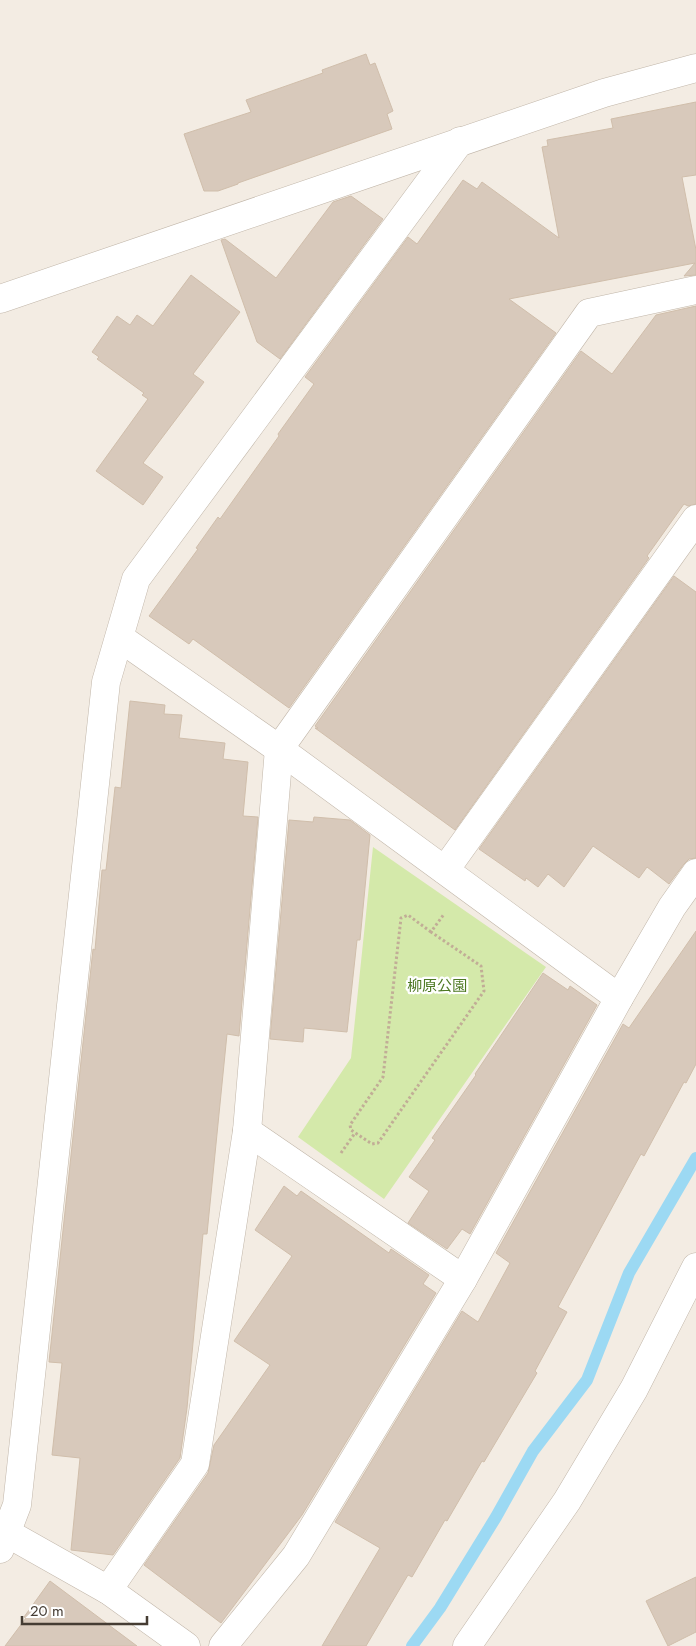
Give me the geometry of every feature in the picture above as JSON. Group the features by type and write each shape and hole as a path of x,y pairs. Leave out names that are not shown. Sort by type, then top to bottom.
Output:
{"street":[{"path":"0,299 604,93 696,68"},
{"path":"186,1646 108,1590 4,1541 17,1504 106,682 136,579 460,142"},
{"path":"108,1590 195,1464 247,1131 279,749 589,313 696,290"},
{"path":"455,877 696,519"},
{"path":"120,638 279,749 619,998"},
{"path":"223,1646 296,1556 463,1279 619,998 672,907 696,873"},
{"path":"247,1131 463,1279"},
{"path":"467,1646 567,1502 634,1389 696,1268"}],"path":[{"path":"430,932 455,877"},
{"path":"408,915 430,932 481,966 484,992 378,1142 372,1144 351,1130 350,1124 384,1077 401,918 408,915"}],"green space":[{"name":"柳原公園","path":"373,847 546,967 384,1199 298,1137 351,1058"}],"building":[{"path":"366,54 370,65 375,63 393,111 387,114 392,129 218,191 204,191 184,134 251,112 246,100 323,73 322,70"},
{"path":"696,102 696,175 682,177 696,250 696,275 684,276 695,263 509,299 556,333 289,708 193,639 189,644 149,616 198,549 196,548 218,517 220,519 314,384 305,377 408,237 417,244 463,180 477,189 482,182 559,238 542,147 548,146 547,140 613,128 611,119"},
{"path":"351,196 383,219 280,359 257,342 221,240 225,239 276,278 333,202"},
{"path":"191,275 240,312 193,374 204,382 143,463 163,477 143,505 96,471 148,399 142,395 144,393 97,359 99,357 92,352 117,316 130,325 137,315 153,326"},
{"path":"696,306 696,504 688,506 684,504 647,556 649,558 455,830 315,728 318,728 315,726 581,351 612,374 656,315"},
{"path":"674,576 696,592 696,858 689,859 669,884 647,867 639,878 593,846 564,887 548,874 538,887 526,878 525,881 479,849"},
{"path":"130,701 165,705 164,714 182,715 179,738 225,743 223,759 248,762 243,816 258,817 239,1036 227,1034 207,1234 203,1234 187,1408 180,1458 113,1555 71,1550 80,1458 52,1455 62,1363 49,1362 93,949 95,950 102,870 106,870 115,787 121,788"},
{"path":"314,817 350,820 370,835 360,940 357,940 347,1032 304,1028 303,1042 270,1039 289,820 313,822"},
{"path":"696,931 696,1064 686,1083 684,1082 644,1156 641,1154 558,1307 567,1312 535,1371 537,1373 484,1462 482,1461 447,1521 445,1520 412,1577 408,1575 366,1646 322,1646 380,1548 335,1522 462,1311 478,1322 510,1263 496,1253 623,1024 629,1028"},
{"path":"543,973 568,990 570,986 597,1005 470,1234 462,1229 447,1249 408,1223 429,1191 409,1177 435,1140 432,1138"},
{"path":"284,1186 297,1196 301,1191 389,1253 391,1249 429,1275 423,1284 436,1293 302,1515 221,1623 144,1565 208,1473 214,1445 270,1365 234,1341 292,1256 255,1230"},
{"path":"696,1577 696,1632 668,1646 646,1601"},
{"path":"50,1581 137,1646 5,1646"}],"waterway":[{"path":"412,1646 440,1608 496,1517 533,1451 587,1380 629,1273 696,1158"}]}
